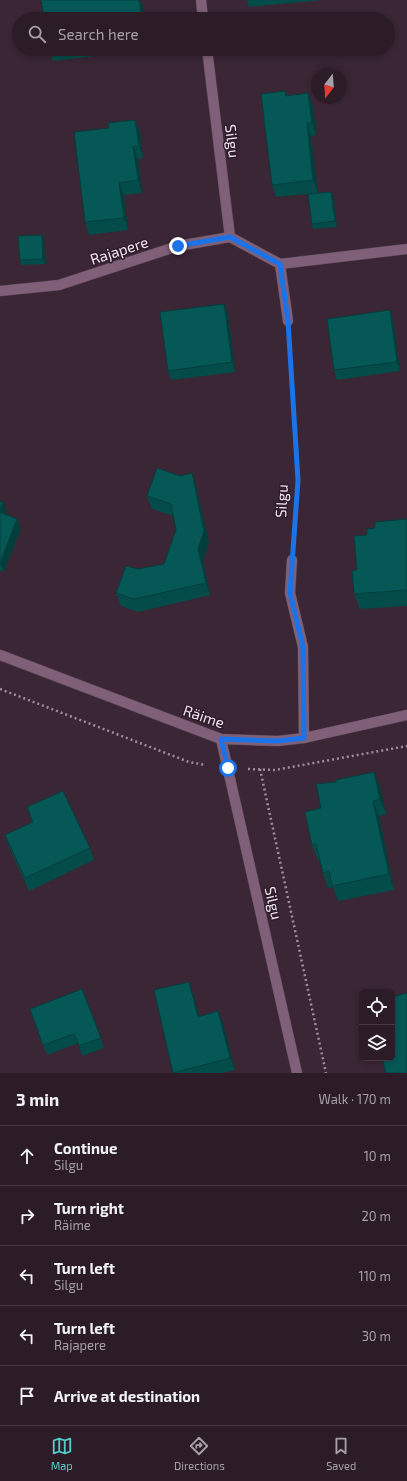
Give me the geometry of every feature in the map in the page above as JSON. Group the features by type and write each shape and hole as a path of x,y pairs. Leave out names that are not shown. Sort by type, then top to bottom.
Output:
{"street":[{"path":"201,0 202,12"},
{"name":"Silgu","path":"208,56 230,237"},
{"path":"230,237 280,264 407,249"},
{"name":"Rajapere","path":"0,291 59,285 178,246 230,237"},
{"path":"280,264 288,321"},
{"path":"292,560 290,593 303,647 304,738"},
{"name":"Räime","path":"0,655 221,739 278,741 304,738 407,715"},
{"name":"Silgu","path":"221,739 297,1073"}],"path":[{"name":"Silgu","path":"288,321 298,480 292,560"},
{"path":"260,769 326,1073"}],"building":[{"path":"41,0 139,0 141,12 43,12"},
{"path":"285,91 286,96 308,93 312,123 307,123 313,180 272,185 261,94"},
{"path":"135,120 139,146 133,146 138,180 119,183 124,218 85,222 74,132 109,128 108,123"},
{"path":"331,192 335,221 312,224 308,194"},
{"path":"42,235 43,259 20,260 18,236"},
{"path":"224,304 232,362 168,371 160,312"},
{"path":"390,310 397,362 334,370 327,319"},
{"path":"157,468 180,476 192,473 204,531 198,549 206,583 134,599 116,593 126,566 138,569 164,564 176,530 171,504 147,496"},
{"path":"0,501 3,502 0,511"},
{"path":"0,512 17,519 0,563"},
{"path":"407,519 407,590 354,594 352,571 357,570 354,536 367,535 367,529 375,528 375,522"},
{"path":"374,772 380,799 373,801 389,874 332,886 329,871 323,873 316,844 312,845 305,812 321,808 316,784 336,782 336,780"},
{"path":"63,791 90,848 25,878 5,835 33,822 27,807"},
{"path":"189,982 198,1017 218,1011 230,1058 173,1073 154,990"},
{"path":"82,989 101,1038 79,1046 74,1034 43,1045 30,1009"},
{"path":"407,993 407,1073 386,1073 383,1061 395,1061 395,996"}],"route":[{"path":"178,246 230,237 280,264 288,321 298,480 290,593 303,647 304,738 278,741 221,739 228,768"}]}
